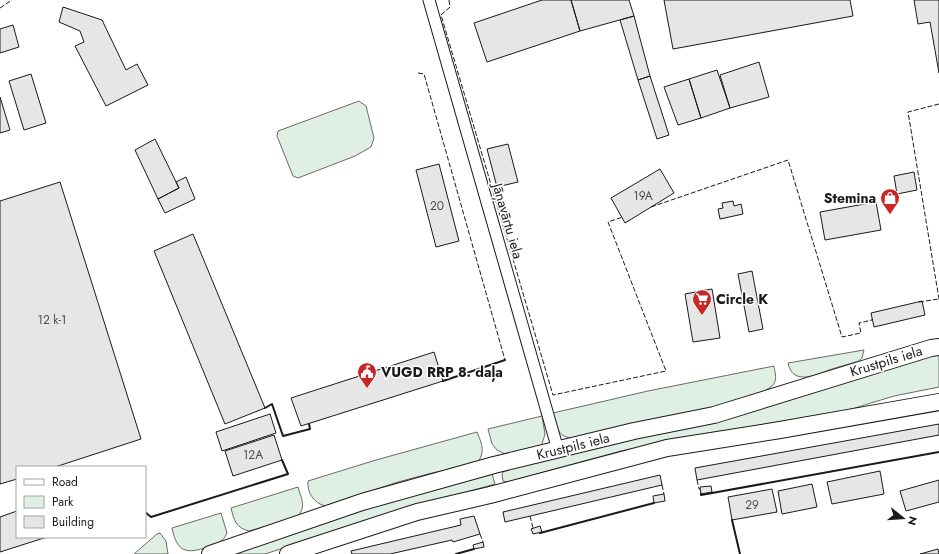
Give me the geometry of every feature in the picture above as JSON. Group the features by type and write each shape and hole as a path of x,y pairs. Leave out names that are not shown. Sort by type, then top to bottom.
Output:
{"main road":[{"name":"Krustpils iela","path":"210,554 362,502 494,465 634,431 714,414 931,348 939,347"},
{"path":"861,416 892,403 912,397 939,392"},
{"name":"Krustpils iela","path":"288,554 417,512 490,495 667,448 939,402"}],"street":[{"name":"Jāņavārtu iela","path":"429,0 558,450"}],"green space":[{"path":"359,101 366,106 374,138 371,147 355,156 298,178 293,176 277,136 278,131"},
{"path":"864,350 862,358 859,361 813,376 800,377 795,375 788,363"},
{"path":"939,353 939,387 894,396 845,411 621,451 507,482 503,481 502,474 505,470 710,421"},
{"path":"774,366 776,379 774,384 767,390 740,401 721,406 574,438 561,434 555,422 553,413 648,391"},
{"path":"542,416 545,434 542,444 538,447 507,455 497,450 492,444 488,429"},
{"path":"477,432 482,444 482,452 476,464 398,482 325,506 318,503 310,493 308,481 376,460"},
{"path":"492,474 495,484 378,517 265,554 231,554 399,498"},
{"path":"298,487 303,506 297,517 249,531 241,528 236,523 231,508"},
{"path":"221,513 227,533 224,539 214,545 201,549 189,551 180,547 174,536 172,528"},
{"path":"160,533 166,541 168,554 134,554 157,534"}],"building":[{"path":"542,0 571,0 580,31 487,62 474,23"},
{"path":"571,0 629,0 634,16 580,31"},
{"path":"664,0 850,0 853,16 673,49"},
{"path":"914,0 939,0 939,73 930,22 918,24"},
{"path":"63,7 102,20 126,70 137,64 148,85 106,106 75,46 84,42 80,31 59,22"},
{"path":"634,16 650,76 638,80 620,20"},
{"path":"13,25 19,47 0,53 0,29"},
{"path":"759,62 769,97 730,108 720,75"},
{"path":"717,70 730,108 701,118 689,79"},
{"path":"31,74 46,123 24,130 9,81"},
{"path":"650,76 669,135 657,139 638,80"},
{"path":"689,79 701,118 678,125 664,87"},
{"path":"0,97 10,130 0,133"},
{"path":"155,139 179,188 158,199 135,150"},
{"path":"508,144 518,182 497,187 487,149"},
{"path":"439,164 459,241 436,247 416,170"},
{"path":"660,169 674,193 625,223 611,198"},
{"path":"914,172 917,190 897,194 894,176"},
{"path":"186,177 195,199 165,213 158,199 179,188 176,182"},
{"path":"60,182 141,439 58,466 16,466 16,479 0,484 0,201"},
{"path":"733,201 734,206 741,204 743,214 720,219 718,209 723,208 722,203"},
{"path":"876,202 881,230 825,240 820,212"},
{"path":"193,234 265,408 225,424 154,251"},
{"path":"752,271 763,329 749,332 738,274"},
{"name":"Circle K","path":"712,289 720,338 693,342 685,294"},
{"path":"922,301 925,315 874,327 871,313"},
{"name":"VUGD RRP 8. daļa","path":"434,352 443,381 301,426 291,398"},
{"path":"270,414 276,433 222,451 216,432"},
{"path":"939,424 939,435 697,480 695,468"},
{"path":"274,435 282,460 233,476 225,451"},
{"path":"880,471 884,494 832,504 827,482"},
{"path":"660,475 662,485 505,522 503,512"},
{"path":"939,480 939,502 906,511 900,491"},
{"path":"812,484 817,507 782,514 778,491"},
{"path":"711,486 712,492 701,494 700,487"},
{"path":"772,489 777,512 732,520 728,497"},
{"path":"664,494 665,501 654,503 653,496"},
{"path":"16,511 16,538 44,538 0,552 0,517"},
{"path":"474,516 480,534 453,542 452,540 390,554 352,554 351,551 461,525 460,519"},
{"path":"540,526 542,532 533,534 531,529"},
{"path":"483,542 484,547 474,549 473,545"},
{"path":"938,549 939,554 920,554"}],"fence":[{"path":"0,8 12,0"},
{"path":"449,0 450,7 441,15 553,395 666,371 608,222 623,217"},
{"path":"418,73 424,74 505,360"},
{"path":"939,104 908,112 939,299"},
{"path":"651,207 788,160 842,337 861,333 859,323 872,319"},
{"path":"919,302 939,299"},
{"path":"697,480 700,489"},
{"path":"662,485 664,494"},
{"path":"530,516 533,528"},
{"path":"480,534 483,542"}],"wall":[{"path":"443,381 505,360"},
{"path":"265,408 272,404 283,436 310,429 309,424"},
{"path":"701,494 939,452"},
{"path":"146,513 151,517 288,474 282,460"},
{"path":"540,533 654,503"},
{"path":"732,520 740,554"},
{"path":"456,554 474,549"}],"place":[{"name":"Stemina","path":"890,215"},
{"name":"Circle K","path":"702,316"},
{"name":"VUGD RRP 8. daļa","path":"367,389"}]}
